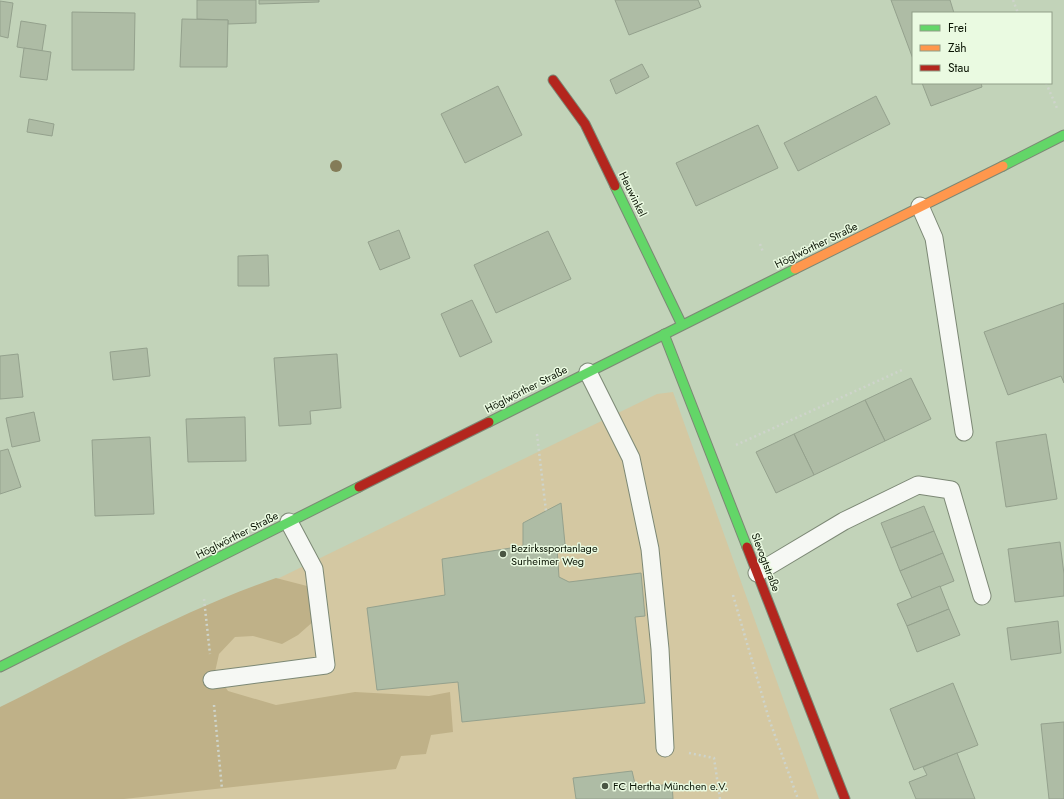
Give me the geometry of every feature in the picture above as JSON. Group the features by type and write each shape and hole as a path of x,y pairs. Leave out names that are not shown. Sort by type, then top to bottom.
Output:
{"street":[{"name":"Heuwinkel","path":"553,80 585,124 682,325"},
{"name":"Höglwörther Straße","path":"0,667 1064,135"},
{"name":"Slevogtstraße","path":"664,334 845,799"}],"lane":[{"path":"920,206 934,238 964,432"},
{"path":"588,372 631,458 650,549 660,650 666,748"},
{"path":"757,573 844,521 918,485 951,490 982,596"},
{"path":"212,680 326,665 314,569 289,522"}],"path":[{"path":"1013,0 1018,12"},
{"path":"1046,84 1050,94"},
{"path":"760,244 763,252"},
{"path":"712,456 902,370"},
{"path":"537,434 546,511"},
{"path":"733,594 769,719 798,799"},
{"path":"666,748 714,758 720,799"}],"shaded area":[{"name":"Bezirkssportanlage Surheimer Weg","path":"673,392 819,799 0,799 0,714 657,394"},
{"path":"276,578 307,586 315,620 298,635 282,644 253,636 235,637 219,654 215,672 228,691 276,705 355,692 429,696 450,692 453,732 431,735 426,754 401,756 396,769 124,799 0,799 0,707 170,621 240,591"}],"building":[{"path":"197,0 256,0 256,23 228,24 228,20 197,19"},
{"path":"259,0 319,0 319,2 259,4"},
{"path":"615,0 698,0 701,7 629,35"},
{"path":"891,0 950,0 954,12 912,12 912,56"},
{"path":"0,1 13,3 8,38 0,36"},
{"path":"72,12 135,13 134,70 72,70"},
{"path":"182,19 228,20 227,67 180,67"},
{"path":"21,21 46,25 42,51 17,47"},
{"path":"24,48 51,52 47,80 20,77"},
{"path":"642,64 649,77 616,94 610,80"},
{"path":"922,84 981,84 982,87 931,106"},
{"path":"498,86 522,135 465,163 441,114"},
{"path":"876,96 890,124 798,171 784,143"},
{"path":"29,119 54,124 52,136 27,132"},
{"path":"758,125 778,168 696,206 676,163"},
{"path":"399,230 410,258 380,270 368,242"},
{"path":"548,231 571,279 496,313 474,265"},
{"path":"268,255 269,286 238,286 238,256"},
{"path":"472,300 492,342 460,357 441,314"},
{"path":"1064,303 1064,383 1061,376 1008,395 984,332"},
{"path":"147,348 150,376 113,380 110,352"},
{"path":"18,354 23,397 0,399 0,356"},
{"path":"337,354 341,408 310,411 311,424 279,426 274,358"},
{"path":"911,378 931,419 885,441 865,400"},
{"path":"865,400 885,441 814,475 794,434"},
{"path":"34,412 40,441 12,447 6,418"},
{"path":"245,417 246,461 188,462 186,419"},
{"path":"794,434 814,475 776,493 756,452"},
{"path":"1046,434 1057,499 1006,507 996,442"},
{"path":"150,437 154,514 95,516 92,440"},
{"path":"8,449 21,487 0,494 0,451"},
{"path":"561,503 565,544 557,548 559,577 569,582 641,573 645,616 635,617 645,703 462,722 458,682 377,690 367,608 445,595 442,559 523,546 523,523"},
{"path":"924,506 934,531 891,548 881,523"},
{"path":"934,531 943,553 900,571 891,548"},
{"path":"1060,542 1064,574 1064,596 1015,602 1008,549"},
{"path":"943,553 954,581 912,598 900,571"},
{"path":"940,586 949,609 907,626 897,604"},
{"path":"949,609 960,635 917,652 907,626"},
{"path":"1058,621 1061,653 1011,660 1007,628"},
{"path":"953,683 978,745 914,770 890,709"},
{"path":"1064,722 1064,799 1049,799 1041,724"},
{"path":"957,753 975,799 916,799 909,782 927,775 923,767"},
{"name":"FC Hertha München e.V.","path":"632,771 636,788 672,784 673,799 576,799 573,778"}],"traffic: fast":[{"path":"1003,166 1064,135"},
{"path":"615,186 682,325"},
{"path":"489,422 795,269"},
{"path":"664,334 747,547"},
{"path":"0,667 359,487"}],"traffic: slow":[{"path":"795,269 1003,166"}],"traffic: jam":[{"path":"553,80 585,124 615,186"},
{"path":"359,487 489,422"},
{"path":"747,547 845,799"}],"place":[{"name":"Bezirkssportanlage Surheimer Weg","path":"503,554"},
{"name":"FC Hertha München e.V.","path":"605,786"}]}
